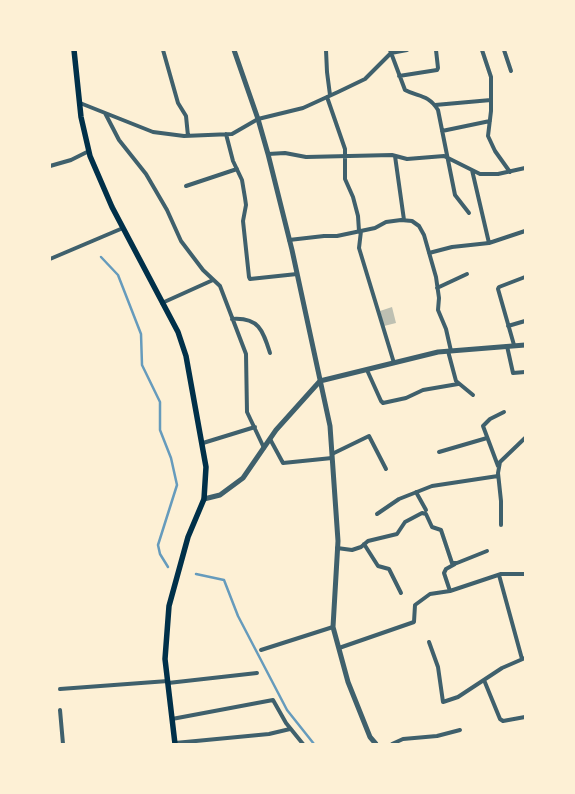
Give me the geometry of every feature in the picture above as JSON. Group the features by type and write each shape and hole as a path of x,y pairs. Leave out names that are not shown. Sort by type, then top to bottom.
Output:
{"main road":[{"path":"74,50 80,103 89,151 122,228 178,332 186,356 206,467 204,499 188,538 170,606 165,659 175,744"}],"street":[{"path":"164,50 178,103 186,116 188,136"},
{"path":"234,50 268,154 297,274 330,426 337,548 333,627 348,682 370,738 376,744"},
{"path":"326,50 329,96 345,150 345,179 358,216 360,231 359,248 394,363"},
{"path":"80,103 153,132 188,136 232,134 258,119 303,108 365,79 390,52 407,50"},
{"path":"399,76 437,70 436,50"},
{"path":"482,50 491,76 488,136 510,172"},
{"path":"504,50 512,71"},
{"path":"390,52 405,90 424,97 438,110 455,195 468,213"},
{"path":"434,105 491,100"},
{"path":"105,113 119,140 146,174 167,210 181,241 192,256 220,286 246,354 247,412 264,448"},
{"path":"442,131 490,121"},
{"path":"226,134 233,161 242,180 246,205 243,221 250,279 297,274"},
{"path":"50,166 71,160 89,151"},
{"path":"268,154 285,153 306,157 395,156 407,159 444,156 480,174 498,174 525,168"},
{"path":"395,156 404,220"},
{"path":"186,186 238,170"},
{"path":"472,170 489,243"},
{"path":"289,240 337,236 375,228 386,222 404,220 412,221 419,226 429,253 437,288 438,310 446,329 449,351 458,384"},
{"path":"50,259 122,228"},
{"path":"429,253 452,247 489,243 525,231"},
{"path":"437,288 467,274"},
{"path":"514,346 498,289 525,277"},
{"path":"162,303 213,280"},
{"path":"232,319 250,320 262,329 270,353"},
{"path":"508,326 525,321"},
{"path":"204,499 220,495 243,478 270,439 320,381 449,351 525,345"},
{"path":"507,346 512,371 516,373 525,372"},
{"path":"367,370 380,401 383,403 406,398 422,390 458,384 473,395"},
{"path":"498,468 483,426 490,419 504,412"},
{"path":"202,443 255,427"},
{"path":"270,439 283,462 332,456 369,436 386,469"},
{"path":"439,452 487,438"},
{"path":"500,525 501,502 498,468 500,462 525,438"},
{"path":"377,514 392,503 436,485 498,476"},
{"path":"416,492 426,510"},
{"path":"337,548 352,550 368,541 397,534 405,522 424,513 432,527 441,530 452,563 455,564"},
{"path":"364,544 378,566 389,568 401,593"},
{"path":"450,591 444,573 446,569 487,550"},
{"path":"339,648 414,622 417,603 430,594 450,591 506,573 525,574"},
{"path":"429,642 438,667 443,702 458,697 502,668 524,658 499,575"},
{"path":"261,650 333,627"},
{"path":"60,689 168,682 257,673"},
{"path":"484,680 500,719 508,721 525,717"},
{"path":"172,719 271,699 302,744"},
{"path":"60,710 63,744"},
{"path":"175,744 269,734 290,729"},
{"path":"392,744 403,738 437,736 460,730"}],"building":[{"path":"392,307 396,323 384,326 380,311"}],"waterway":[{"path":"101,257 118,275 141,334 142,365 160,402 160,430 171,458 177,485 158,545 160,554 168,567"},
{"path":"196,574 224,580 238,616 287,710 314,744"}]}
